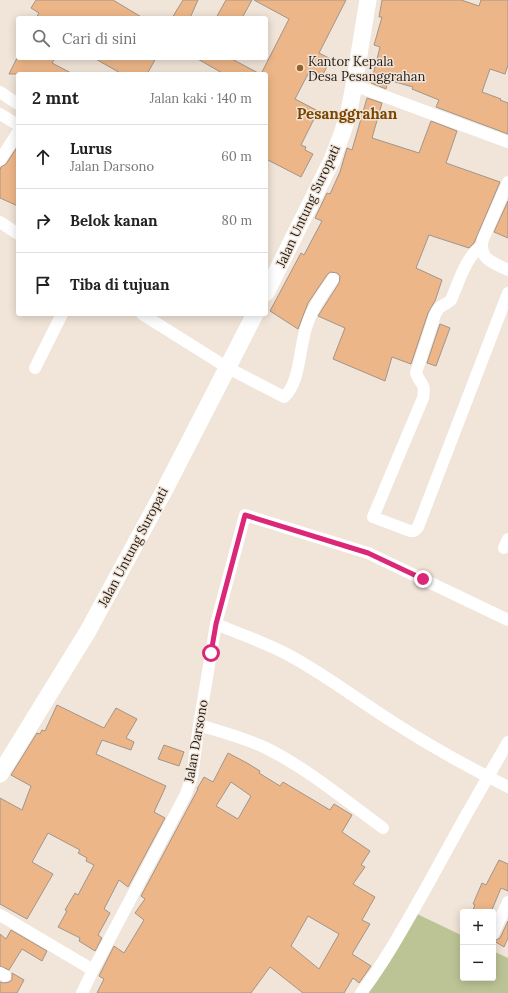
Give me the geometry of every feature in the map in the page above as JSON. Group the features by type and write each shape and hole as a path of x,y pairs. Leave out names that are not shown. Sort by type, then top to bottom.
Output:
{"main road":[{"name":"Jalan Untung Suropati","path":"268,288 332,160 349,111 368,0"},
{"name":"Jalan Untung Suropati","path":"0,774 88,632 164,491 254,316"}],"street":[{"path":"354,85 508,142"},
{"path":"0,92 16,103"},
{"path":"0,114 16,124"},
{"path":"0,160 16,135"},
{"path":"508,182 483,239 481,247 483,254 488,260 508,270"},
{"path":"0,222 16,233"},
{"path":"481,247 475,250 468,262 451,300 447,304 441,305 437,309 416,373 418,379 424,387 423,398 372,517 410,531 414,531 418,527 508,293"},
{"path":"145,316 228,368 284,397 288,393 294,379 298,366 302,340 313,309 333,279"},
{"path":"35,368 61,316"},
{"name":"Jalan Darsono","path":"82,993 186,794 192,776 216,624 245,515 368,553 508,620"},
{"path":"216,624 293,657 316,670 396,724 508,787"},
{"path":"199,724 254,743 281,756 338,794 383,828"},
{"path":"361,993 399,936 508,742"},
{"path":"496,928 508,902"},
{"path":"0,915 93,970"}],"green space":[{"path":"415,913 460,935 460,981 496,981 496,952 508,958 508,993 366,993"}],"building":[{"path":"36,0 113,0 140,16 37,16 39,13 31,8"},
{"path":"183,0 198,0 191,16 173,16"},
{"path":"226,0 252,0 243,16 217,16"},
{"path":"254,0 346,0 319,53 331,59 321,78 309,72 295,99 318,111 301,145 306,147 305,150 313,154 301,177 268,160 268,72 262,72 289,19"},
{"path":"382,0 461,0 479,6 481,0 508,0 508,65 505,74 490,69 482,92 508,103 508,134 436,107 439,100 412,89 413,87 388,80 386,89 371,83 380,47 374,45 382,17 379,17"},
{"path":"16,60 54,60 52,63 69,72 16,72 16,74 9,74"},
{"path":"98,60 155,60 148,72 118,72"},
{"path":"200,60 234,60 256,72 220,72"},
{"path":"367,98 382,103 372,138 419,153 431,121 457,131 446,163 500,182 474,243 469,248 429,235 416,268 442,280 435,301 428,313 411,364 392,357 385,381 333,359 345,328 318,316 339,283 340,276 337,273 330,272 327,275 308,303 298,329 270,311 301,253 304,255 322,221 315,218 327,193 330,194 340,172 347,148 352,150"},
{"path":"16,149 16,205 0,198 0,170 1,167 6,164"},
{"path":"508,201 508,238 494,232"},
{"path":"440,324 450,328 436,366 427,363"},
{"path":"57,705 104,728 116,708 137,719 126,738 134,742 131,750 102,740 96,754 166,786 154,812 165,818 128,887 119,880 104,909 110,913 98,935 102,938 95,951 79,941 80,938 58,927 67,911 65,910 75,893 78,895 94,865 86,861 87,858 78,853 80,850 48,833 32,862 53,874 27,919 0,904 0,798 22,810 31,786 11,775 37,733 40,734 42,730 45,731"},
{"path":"164,745 184,752 179,766 158,759"},
{"path":"228,753 260,771 259,773 280,786 283,782 330,810 334,804 352,815 342,832 370,851 361,865 365,867 353,884 375,897 362,920 370,924 352,954 371,966 359,983 353,978 344,993 303,993 270,967 251,993 97,993 104,979 99,976 114,946 124,953 144,920 135,913 145,899 141,896 197,789 204,777 213,782","holes":["231,782 251,796 238,819 216,806","308,916 339,934 319,969 291,946"]},
{"path":"499,860 508,864 508,891 501,888 492,909 473,909 475,905 473,904 482,883 486,885"},
{"path":"508,921 508,938 504,947 496,942 496,940 500,938"},
{"path":"11,930 47,951 42,961 22,949 9,970 0,966 0,934 6,939"},
{"path":"12,973 24,980 17,993 0,993 0,982 4,983 12,980"}],"place":[{"name":"Kantor Kepala Desa Pesanggrahan","path":"300,68"}],"district":[{"name":"Pesanggrahan","path":"347,113"}],"route":[{"path":"211,653 216,624 245,515 368,553 423,579"}]}
